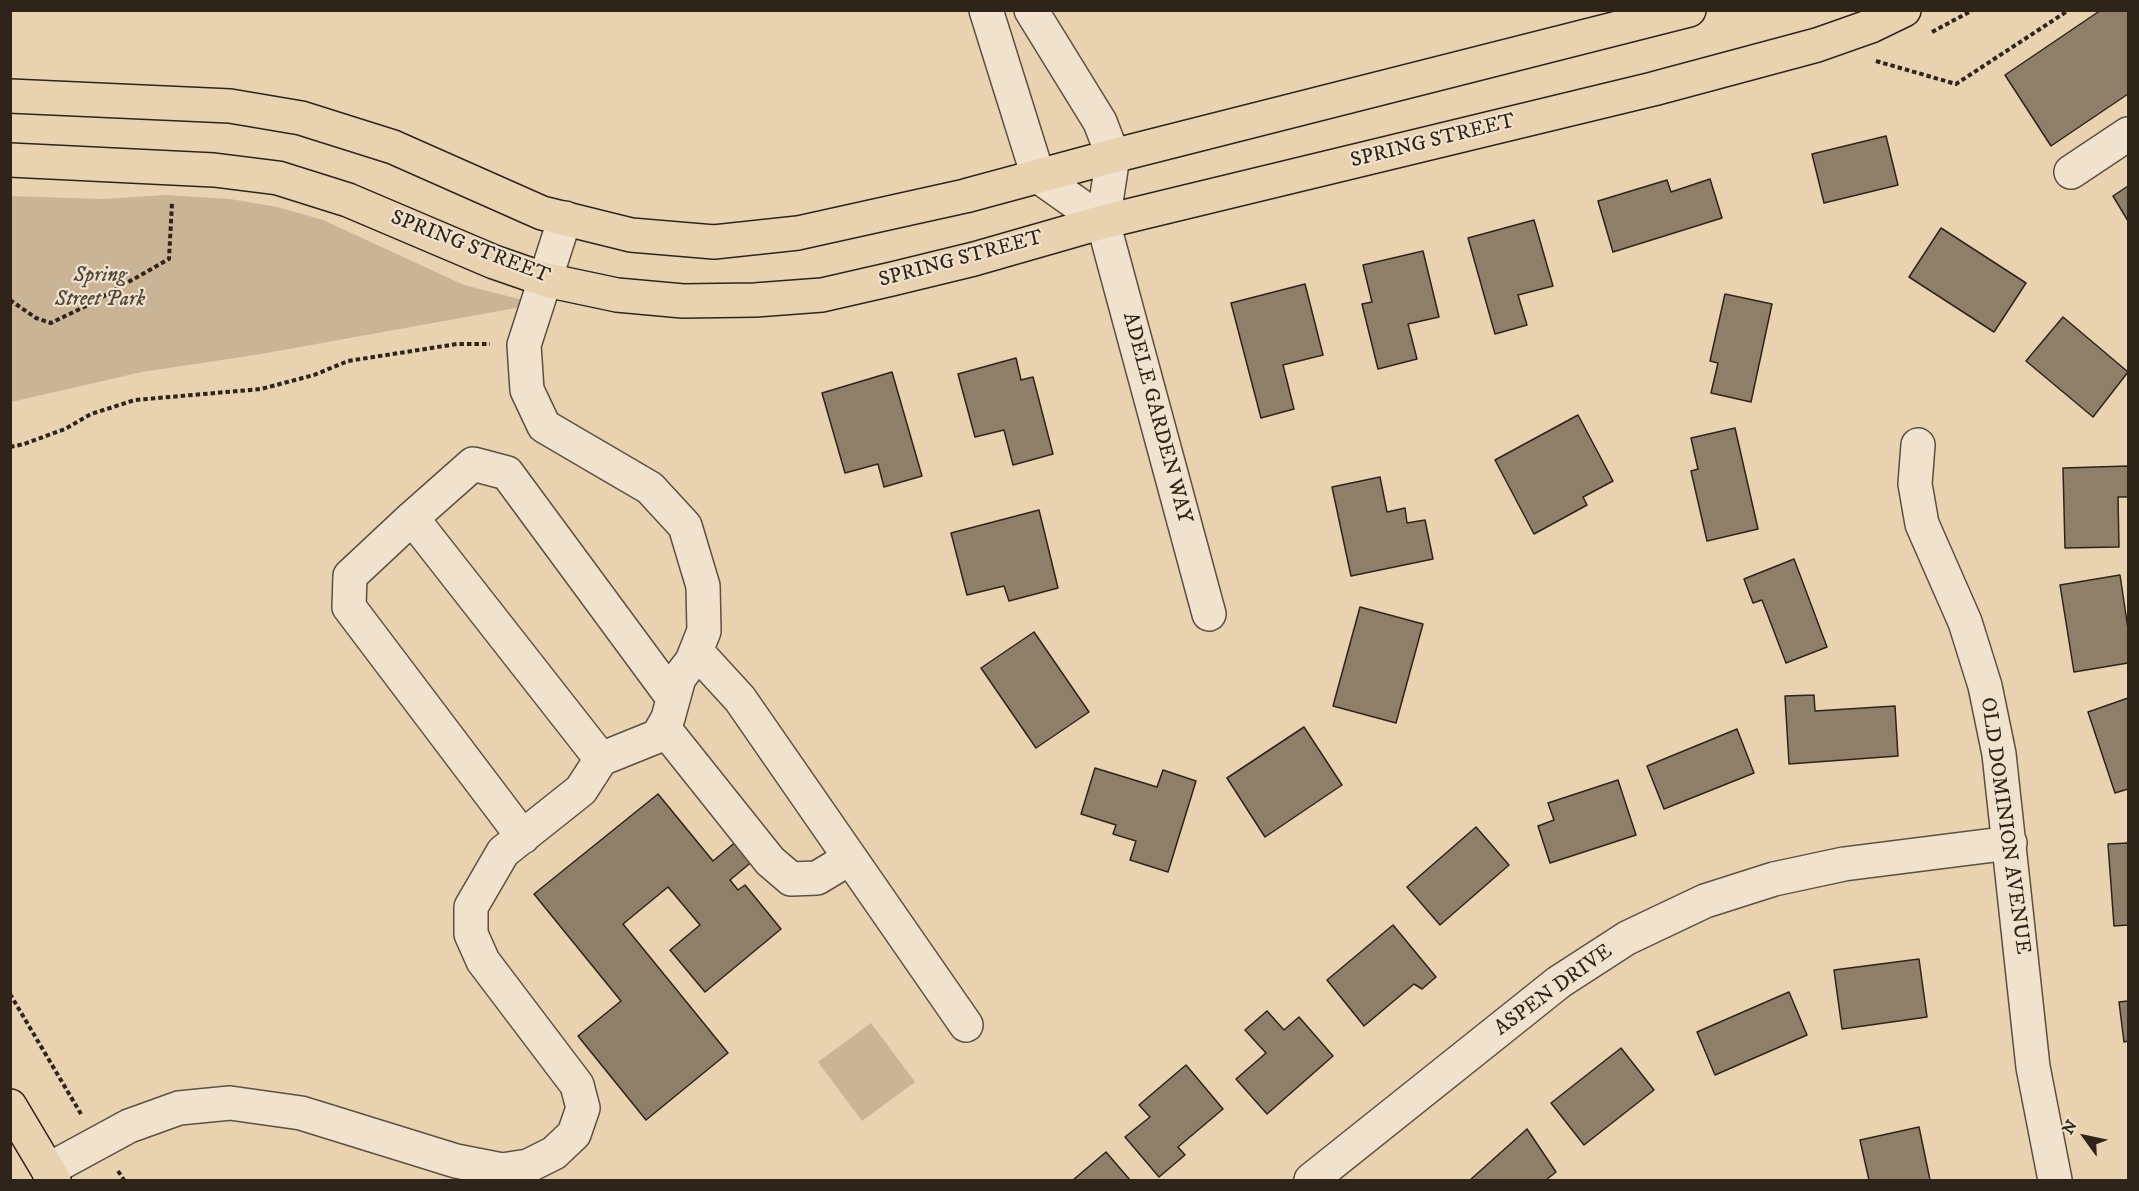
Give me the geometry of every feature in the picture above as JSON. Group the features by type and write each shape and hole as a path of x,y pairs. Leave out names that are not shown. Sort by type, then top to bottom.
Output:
{"main road":[{"path":"10,96 230,106 301,118 393,147 523,204 565,218 631,235 714,242 798,232 884,215 1689,10"},
{"name":"SPRING STREET","path":"10,160 214,170 278,178 348,200 494,262 546,280 618,295 682,301 755,300 822,295 974,260 1103,222 1751,64 1860,30 1905,10"},
{"path":"10,1106 51,1175"}],"street":[{"path":"986,10 1038,176 1103,222 1113,156 1100,122 1031,10"},
{"path":"2071,172 2128,134"},
{"path":"51,1175 129,1126 179,1108 230,1103 301,1113 456,1161 502,1170 528,1166 554,1153 574,1134 583,1108 577,1085 483,961 471,934 471,907 503,852 581,790 601,759 658,736 679,678 692,662 704,631 703,586 685,526 650,488 544,426 527,390 524,345 565,218"},
{"name":"ADELE GARDEN WAY","path":"1103,222 1209,614"},
{"name":"OLD DOMINION AVENUE","path":"1918,445 1915,484 1922,524 1965,622 1985,686 1998,754 2010,843 2033,1067 2055,1180"},
{"path":"523,837 349,607 350,576 473,464 507,473 770,861 791,879 817,878 850,858"},
{"path":"412,518 601,759"},
{"path":"696,651 740,699 966,1024"},
{"name":"ASPEN DRIVE","path":"1311,1180 1559,982 1627,938 1705,902 1774,879 1844,864 2010,843"}],"path":[{"path":"1864,58 1956,84 2069,10"},
{"path":"10,300 36,318 51,323 74,313 169,259 171,193"},
{"path":"10,447 65,429 91,414 135,400 261,389 314,375 348,362 457,344 524,345"},
{"path":"10,994 99,1143 124,1180"}],"green space":[{"name":"Spring Street Park","path":"166,195 230,199 277,207 323,220 464,285 538,304 261,354 142,372 11,402 10,196 103,199"},
{"path":"871,1023 915,1082 862,1121 818,1062"}],"building":[{"path":"2101,10 2128,10 2128,94 2051,146 2005,75"},
{"path":"1886,136 1898,185 1824,203 1812,154"},
{"path":"1710,179 1722,218 1613,252 1598,201 1667,180 1671,192"},
{"path":"2128,186 2128,221 2113,196"},
{"path":"1534,220 1553,286 1518,295 1527,325 1495,334 1468,238"},
{"path":"1941,228 2026,283 1994,332 1909,277"},
{"path":"1423,251 1439,317 1408,324 1417,359 1378,369 1362,304 1372,302 1363,265"},
{"path":"1305,284 1323,355 1283,365 1294,409 1261,418 1231,303"},
{"path":"1725,294 1772,304 1751,402 1711,393 1718,363 1710,361"},
{"path":"2063,317 2128,372 2093,417 2026,361"},
{"path":"1016,358 1021,380 1033,377 1053,454 1013,465 1004,430 975,437 958,374"},
{"path":"892,372 922,476 884,487 878,464 845,473 822,393"},
{"path":"1578,415 1613,481 1583,497 1587,505 1534,534 1495,460"},
{"path":"1735,428 1758,529 1707,541 1691,471 1698,469 1691,438"},
{"path":"2128,466 2128,497 2118,497 2119,547 2065,548 2063,468"},
{"path":"1380,477 1387,512 1405,508 1407,523 1425,520 1433,559 1351,576 1332,487"},
{"path":"1039,510 1058,588 1009,601 1004,586 967,595 951,533"},
{"path":"1794,559 1827,647 1786,663 1762,600 1753,603 1744,579"},
{"path":"2120,575 2128,629 2128,663 2074,672 2060,585"},
{"path":"1360,607 1423,624 1396,723 1333,706"},
{"path":"1034,632 1089,712 1036,748 981,668"},
{"path":"1814,695 1815,711 1895,706 1898,756 1789,764 1785,696"},
{"path":"2128,698 2128,789 2115,793 2088,712"},
{"path":"1304,727 1342,785 1265,837 1227,778"},
{"path":"1737,729 1754,773 1664,809 1647,766"},
{"path":"1095,768 1157,787 1163,770 1196,781 1168,872 1130,860 1136,841 1113,834 1116,825 1081,814"},
{"path":"1618,780 1636,835 1550,863 1538,826 1554,820 1548,803"},
{"path":"658,794 713,861 744,835 760,855 730,880 738,890 745,885 781,929 705,992 670,950 700,925 668,887 623,924 728,1053 646,1120 578,1036 621,1001 534,894"},
{"path":"1476,827 1509,865 1440,925 1407,887"},
{"path":"2128,843 2128,925 2114,926 2108,844"},
{"path":"1393,925 1436,977 1422,989 1414,984 1364,1026 1327,980"},
{"path":"1919,959 1927,1017 1842,1029 1834,970"},
{"path":"1789,992 1807,1035 1715,1075 1697,1032"},
{"path":"2128,1001 2128,1041 2124,1042 2119,1002"},
{"path":"1267,1011 1284,1030 1299,1017 1333,1056 1267,1114 1236,1079 1266,1053 1245,1030"},
{"path":"1621,1048 1654,1090 1584,1145 1551,1103"},
{"path":"1186,1065 1223,1109 1178,1147 1185,1155 1159,1177 1125,1137 1150,1117 1139,1105"},
{"path":"1919,1127 1930,1180 1869,1180 1860,1140"},
{"path":"1527,1129 1556,1172 1546,1180 1470,1180"},
{"path":"1106,1152 1130,1180 1073,1180"}]}
